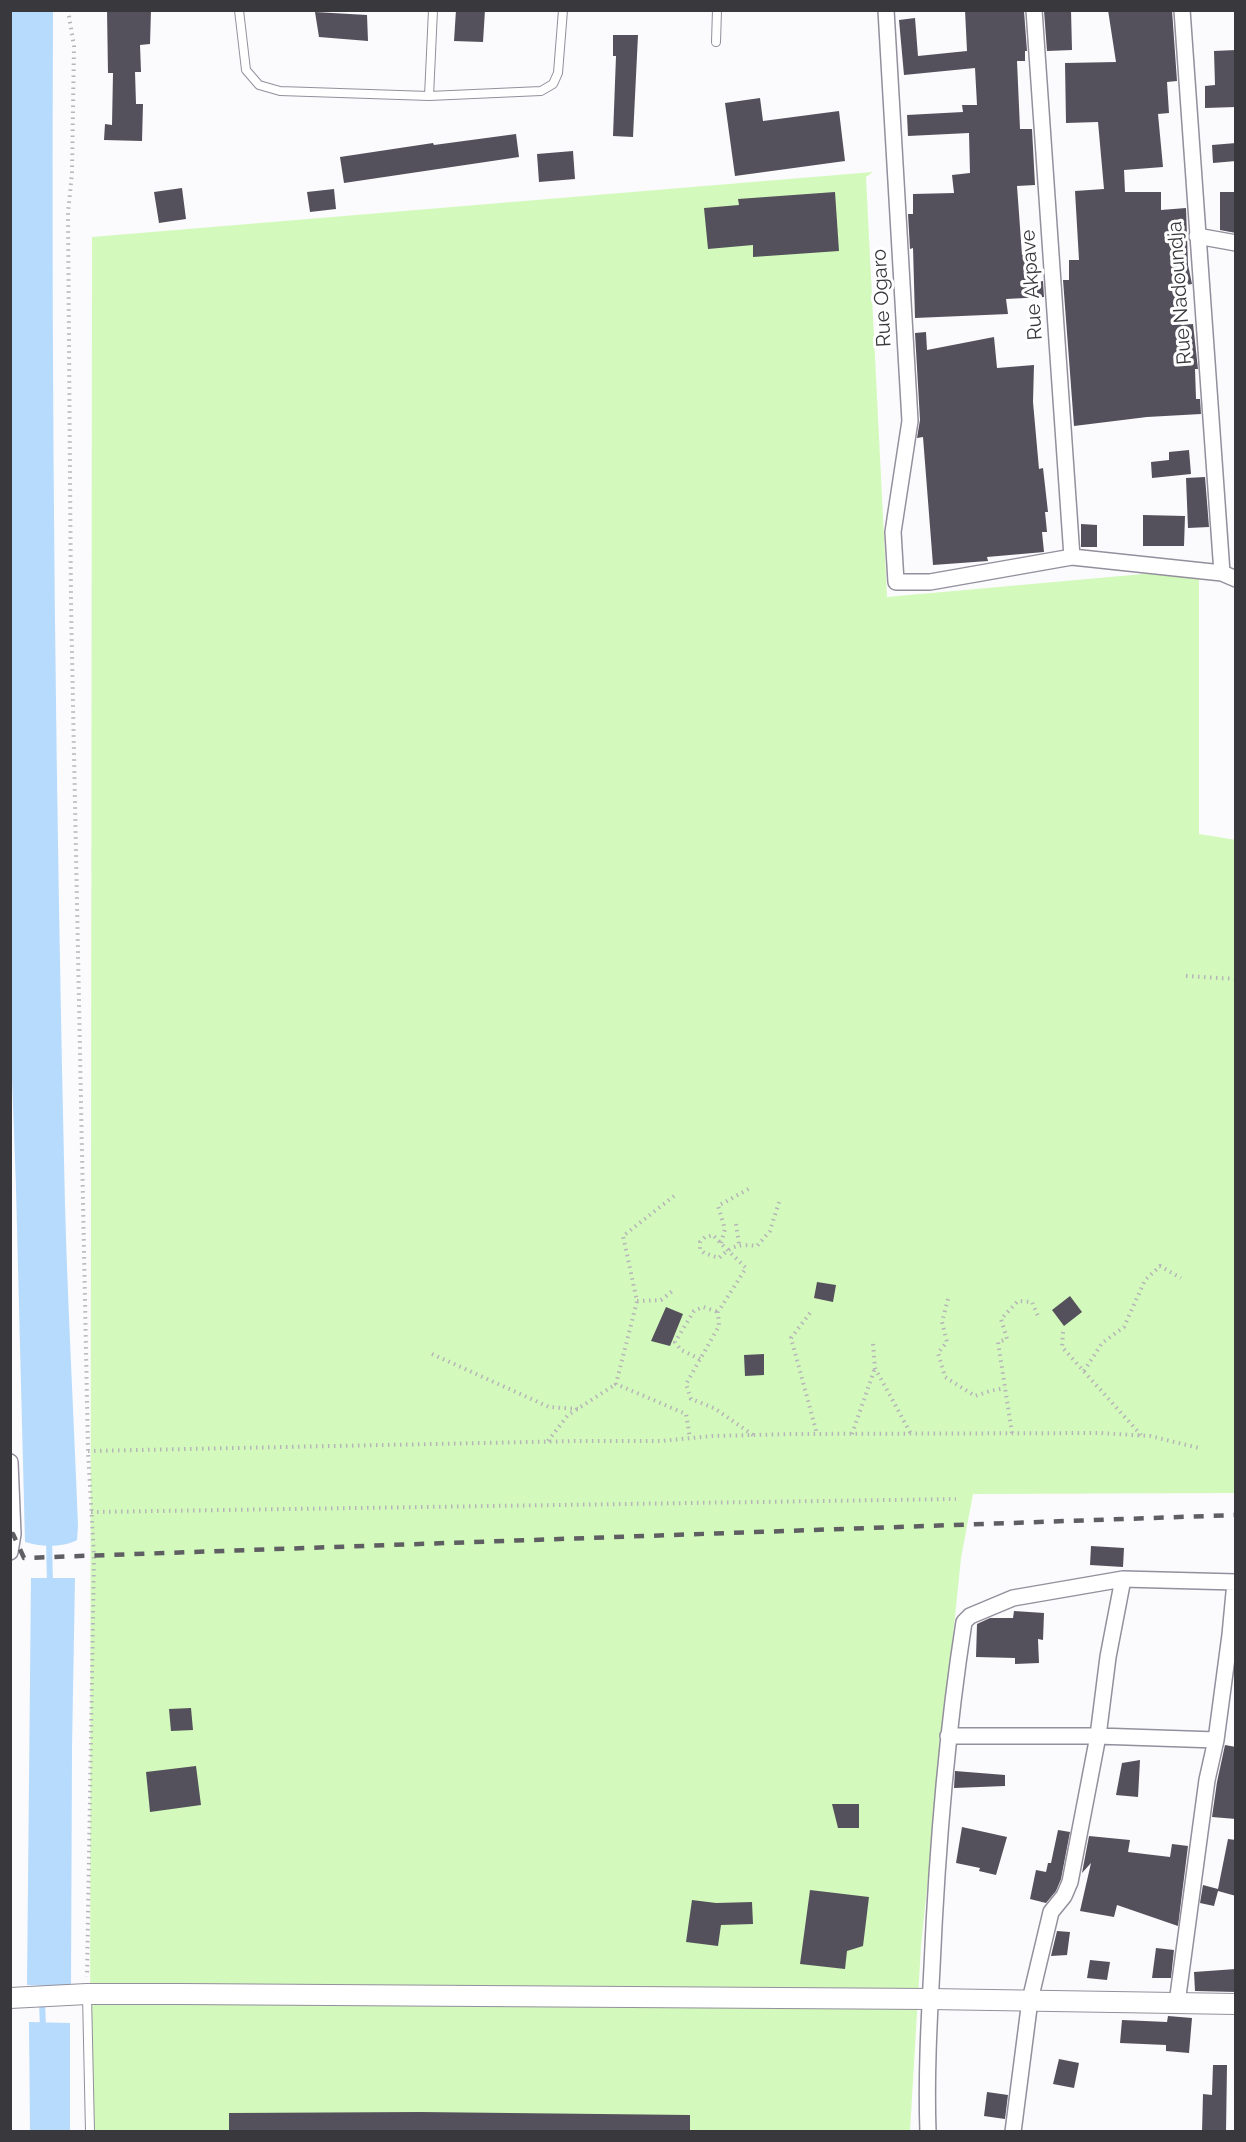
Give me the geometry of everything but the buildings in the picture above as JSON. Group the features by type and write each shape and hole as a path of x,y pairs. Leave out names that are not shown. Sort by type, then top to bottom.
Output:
{"street":[{"name":"Rue Ogaro","path":"886,10 910,421 893,532 896,582 930,582 1072,557"},
{"name":"Rue Akpave","path":"1034,10 1072,557"},
{"name":"Rue Nadoundja","path":"1182,10 1197,236 1229,576"},
{"path":"1197,236 1236,243"},
{"path":"1072,557 1229,576"},
{"path":"10,1462 13,1534 10,1552"},
{"path":"1013,2132 1030,2000 1051,1912 1068,1889 1098,1736 1108,1657 1123,1579"},
{"path":"928,2132 930,1999 936,1868 948,1736 962,1632 966,1618 1013,1598 1123,1579 1235,1582 1216,1740 1207,1780 1177,2003"},
{"path":"948,1736 1098,1736 1216,1740"},
{"path":"10,1998 82,1995 930,1999 1177,2003 1233,2007"}],"lane":[{"path":"239,10 246,70 260,85 280,92 429,96 541,91 553,84 558,73 563,10"},
{"path":"429,96 433,10"},
{"path":"716,42 717,10"},
{"path":"82,1995 90,2132"}],"path":[{"path":"68,10 74,46 72,173 68,213 72,616 88,1451 94,1556 82,1995"},
{"path":"1186,976 1236,979"},
{"path":"721,1244 725,1229 718,1206 752,1187"},
{"path":"548,1442 568,1415 616,1384 637,1301 623,1236 674,1196"},
{"path":"754,1435 714,1408 691,1399 686,1384 719,1326 718,1312 746,1268 728,1250 721,1244 713,1235 705,1237 700,1242 700,1249 704,1253 719,1258 728,1250 739,1244 757,1246 770,1231 778,1202"},
{"path":"736,1224 739,1244"},
{"path":"1084,1371 1102,1343 1124,1328 1145,1280 1160,1266 1181,1278"},
{"path":"637,1301 661,1300 675,1289"},
{"path":"948,1299 942,1322 947,1342 938,1353 945,1377 975,1396 1005,1388"},
{"path":"1012,1433 998,1342 1007,1339 1000,1319 1018,1302 1032,1302 1038,1316"},
{"path":"700,1359 681,1350 675,1342 694,1311 703,1307 718,1312"},
{"path":"810,1313 791,1338 818,1434"},
{"path":"1063,1332 1062,1347 1142,1436"},
{"path":"873,1344 875,1368 911,1434"},
{"path":"432,1354 549,1407 579,1408"},
{"path":"852,1434 875,1368"},
{"path":"616,1384 686,1414 690,1438"},
{"path":"88,1451 661,1441 754,1435 1012,1433 1142,1436 1198,1448"},
{"path":"91,1512 956,1499"}],"green space":[{"path":"873,172 866,177 887,597 1199,569 1199,834 1236,840 1235,1493 973,1494 961,1558 921,1946 910,2131 90,2132 92,237"}],"water":[{"path":"10,11 53,11 54,459 59,907 65,1206 78,1526 77,1540 51,1546 25,1542 11,1049"},
{"path":"31,1578 75,1578 71,1987 27,1985"},
{"path":"29,2022 70,2023 70,2131 30,2131"}],"waterway":[{"path":"49,1538 50,1585"},
{"path":"42,2000 43,2029"}],"railway":[{"path":"10,1535 13,1534 24,1558 1236,1515"}]}
